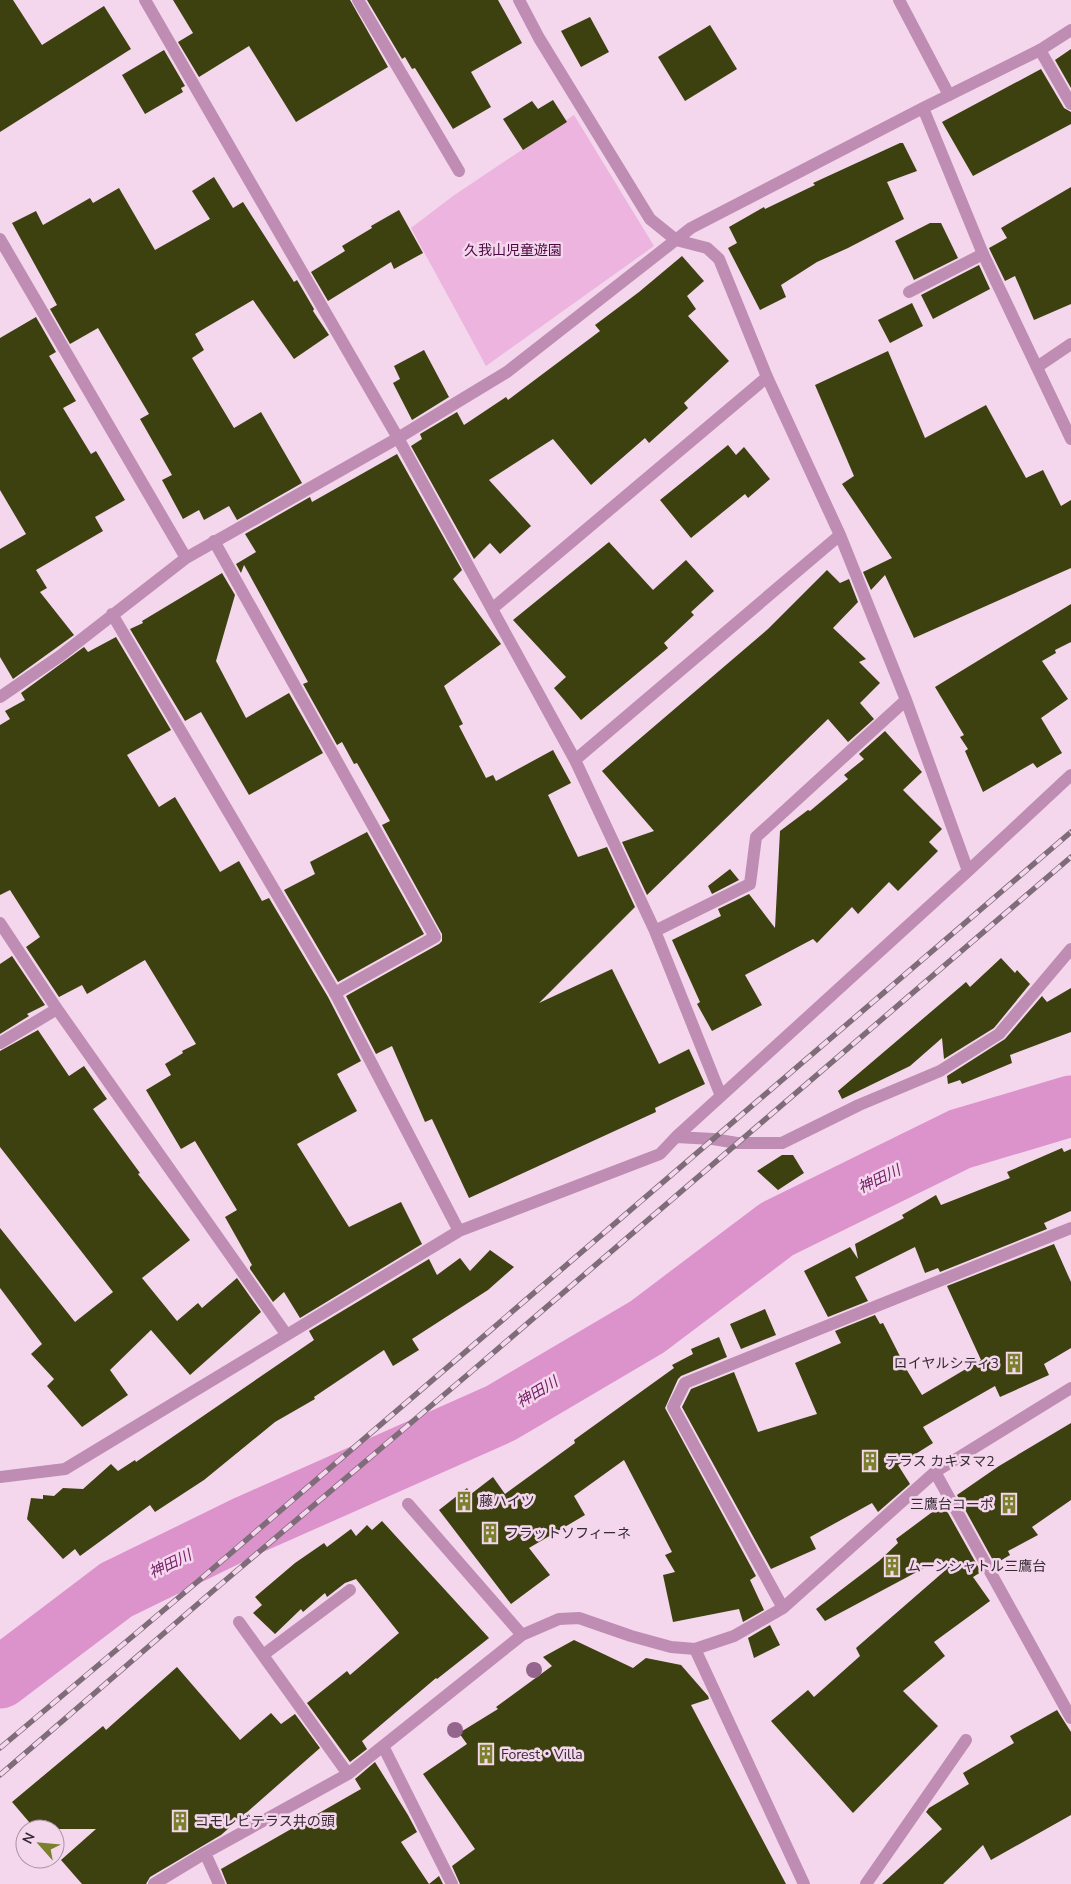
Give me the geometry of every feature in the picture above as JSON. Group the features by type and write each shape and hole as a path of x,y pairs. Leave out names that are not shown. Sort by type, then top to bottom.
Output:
{"street":[{"path":"145,0 398,438 576,760 655,931 721,1096"},
{"path":"358,0 459,171"},
{"path":"519,0 539,38 650,219 676,240 707,248 719,259 767,377 840,535 906,700 968,871"},
{"path":"899,0 949,95"},
{"path":"1,694 60,656 186,558 398,438 507,372 691,228 1040,50 1071,30"},
{"path":"1040,50 1071,104"},
{"path":"923,108 983,254 1071,440"},
{"path":"0,239 186,558"},
{"path":"909,292 983,254"},
{"path":"1037,367 1071,344"},
{"path":"492,608 767,377"},
{"path":"576,760 840,535"},
{"path":"214,541 434,937 336,993"},
{"path":"112,614 336,993 459,1231"},
{"path":"655,931 750,884 756,837 906,700"},
{"path":"0,1477 66,1469 286,1334 459,1231 660,1154 676,1136 1071,775"},
{"path":"0,923 57,1009 286,1334"},
{"path":"676,1136 736,1143 782,1143 858,1105 940,1071 999,1034 1071,949"},
{"path":"0,1043 57,1009"},
{"path":"783,1608 672,1407 685,1384 1071,1228"},
{"path":"154,1884 205,1853 348,1774 522,1635 558,1619 579,1618 631,1636 671,1647 695,1649 734,1636 783,1608 935,1472 1071,1388"},
{"path":"935,1472 1071,1718"},
{"path":"408,1504 522,1635"},
{"path":"263,1655 350,1590"},
{"path":"239,1622 348,1774"},
{"path":"695,1649 804,1884"},
{"path":"866,1884 966,1740"},
{"path":"383,1746 452,1884"},
{"path":"205,1853 219,1884"}],"green space":[{"name":"久我山児童遊園","path":"574,115 654,246 486,366 411,228 453,196"}],"building":[{"path":"0,0 13,0 42,45 104,6 131,49 0,132"},
{"path":"173,0 350,0 388,67 296,122 249,46 199,77 178,42 193,33"},
{"path":"367,0 498,0 522,43 471,72 491,107 453,129 415,68 412,69 405,57 402,59"},
{"path":"590,17 609,52 581,67 561,31"},
{"path":"710,25 737,69 685,101 658,57"},
{"path":"1071,49 1071,88 1055,60"},
{"path":"164,50 185,86 181,88 183,92 145,114 122,75"},
{"path":"1041,69 1064,108 1071,112 1071,124 973,176 942,122"},
{"path":"553,100 567,122 523,150 503,119 532,101 538,109"},
{"path":"903,143 917,171 887,182 904,219 817,262 781,285 786,297 760,310 728,248 737,243 729,227 764,207 765,209 815,185 813,183"},
{"path":"214,177 233,208 243,202 294,282 297,280 314,309 313,311 329,335 294,359 253,300 195,334 204,350 192,358 234,428 261,412 302,483 237,520 229,506 204,520 199,510 183,519 162,480 172,475 140,419 149,414 98,328 70,344 50,309 57,305 12,223 36,211 43,225 90,198 93,203 119,188 155,250 210,219 192,191"},
{"path":"1071,187 1071,304 1034,320 1015,276 1005,281 989,248 1007,238 1001,228"},
{"path":"399,210 423,253 394,269 391,262 328,301 311,272 345,251 342,246"},
{"path":"930,223 941,223 958,258 914,280 895,241"},
{"path":"682,256 704,281 687,296 696,309 688,316 729,361 684,403 688,408 649,443 645,438 591,485 553,439 489,480 531,526 500,554 490,543 474,559 411,446 422,439 420,434 457,412 464,425 506,397 508,400 600,331 595,325"},
{"path":"979,265 990,289 933,319 921,295"},
{"path":"912,303 923,326 890,343 878,320"},
{"path":"36,317 56,352 49,356 76,401 63,408 91,454 96,451 125,500 95,517 103,531 36,570 47,588 40,592 74,635 13,679 0,657 0,549 26,534 0,490 0,338"},
{"path":"424,350 449,397 412,420 393,383 400,379 394,366"},
{"path":"888,351 925,438 986,405 1026,478 1043,470 1061,506 1071,500 1071,568 914,638 885,575 871,590 863,572 892,558 842,484 854,476 815,385"},
{"path":"728,445 736,455 744,447 770,479 748,498 745,494 691,538 660,500"},
{"path":"397,454 462,570 453,579 501,644 444,686 463,724 459,726 486,778 493,775 496,781 553,750 571,783 548,795 578,857 607,847 635,907 539,1003 612,969 659,1064 689,1049 705,1084 655,1108 656,1112 469,1198 432,1119 425,1122 392,1046 376,1054 346,996 439,944 442,941 442,934 382,825 390,821 357,763 354,764 342,742 337,745 303,684 308,682 248,572 244,565 241,573 236,564 256,552 245,534 310,497 312,502"},
{"path":"609,542 653,590 686,560 714,591 691,612 694,615 664,643 668,648 581,720 554,688 566,677 513,620"},
{"path":"827,570 840,583 849,579 858,602 833,628 866,659 859,662 880,683 860,703 874,719 848,742 828,719 647,895 622,842 654,831 602,771 768,629"},
{"path":"222,573 235,595 216,661 246,718 289,693 323,753 249,795 201,712 185,721 130,629 143,623 142,621"},
{"path":"1071,604 1071,642 1055,650 1056,653 1042,661 1068,699 1041,718 1062,753 1037,768 1033,763 983,792 965,751 968,749 960,737 964,735 935,687"},
{"path":"116,637 171,730 127,755 159,807 175,797 220,872 239,861 262,901 269,898 328,997 361,1061 337,1074 357,1111 297,1144 349,1227 401,1202 422,1244 300,1318 284,1292 273,1302 250,1269 252,1265 225,1217 237,1210 195,1141 181,1149 146,1090 171,1075 165,1064 183,1053 182,1051 196,1044 145,960 87,994 82,985 59,997 26,947 40,937 10,890 0,895 0,725 10,719 5,711 25,700 21,693 84,647 88,652"},
{"path":"885,731 922,772 903,790 942,829 929,842 938,851 898,891 889,882 858,914 852,907 817,943 813,939 745,975 762,1005 712,1031 697,1004 700,1002 672,940 721,916 718,909 749,894 775,928 780,831 808,810 810,811 848,779 844,775 864,759 859,754"},
{"path":"367,832 424,934 338,982 284,890 315,874 310,862"},
{"path":"730,869 739,880 712,894 708,886"},
{"path":"12,956 45,1005 27,1014 29,1016 0,1034 0,964"},
{"path":"1001,958 1015,973 1017,970 1030,984 994,1028 944,1059 942,1038 910,1066 842,1099 838,1091 966,982 970,987"},
{"path":"1071,988 1071,1032 1010,1055 1012,1063 962,1084 960,1080 948,1084 947,1076 1005,1039 1042,996 1047,1002"},
{"path":"38,1030 69,1076 84,1066 107,1099 93,1109 140,1173 138,1174 190,1240 142,1278 177,1321 198,1303 202,1308 237,1278 261,1312 190,1375 151,1330 110,1370 128,1395 82,1427 47,1386 54,1379 31,1354 42,1344 0,1288 0,1228 75,1322 113,1292 0,1147 0,1051"},
{"path":"1062,1148 1064,1152 1071,1149 1071,1211 1044,1223 1047,1229 940,1272 938,1268 925,1273 915,1247 855,1277 868,1301 828,1317 804,1271 850,1247 858,1259 855,1244 904,1218 902,1215 936,1195 941,1205 1010,1178 1007,1172"},
{"path":"782,1155 793,1155 804,1173 778,1190 757,1171"},
{"path":"1054,1244 1071,1282 1071,1348 1044,1364 1049,1375 1000,1397 995,1386 923,1427 933,1443 898,1465 910,1484 878,1512 872,1503 810,1537 816,1549 771,1569 682,1407 691,1389 734,1372 758,1432 817,1414 795,1363 841,1343 835,1331 875,1315 880,1324 883,1323 922,1395 981,1360 947,1286"},
{"path":"490,1250 514,1267 488,1290 412,1339 419,1350 393,1366 384,1350 314,1397 315,1399 275,1422 204,1480 155,1512 150,1505 80,1556 75,1549 63,1559 27,1519 31,1498 43,1499 43,1495 54,1496 63,1488 83,1489 111,1464 118,1471 135,1460 136,1462 314,1340 309,1331 429,1259 437,1275 460,1258 470,1271"},
{"path":"765,1309 776,1335 741,1349 730,1324"},
{"path":"719,1337 727,1357 681,1376 665,1408 756,1576 750,1580 764,1610 743,1622 739,1609 673,1622 663,1575 675,1572 665,1555 672,1552 624,1460 574,1496 585,1515 529,1548 550,1575 511,1604 439,1510 467,1488 471,1494 493,1477 505,1494 575,1443 574,1440 674,1368 672,1365 693,1354 691,1349"},
{"path":"1071,1423 1071,1500 1032,1527 1038,1535 1008,1551 1010,1555 995,1564 957,1495 999,1466"},
{"path":"943,1504 981,1572 973,1577 990,1601 934,1642 945,1656 903,1691 938,1726 853,1813 771,1721 808,1690 814,1697 860,1656 856,1648 948,1568 941,1559 825,1621 816,1609 879,1561 898,1543 896,1539"},
{"path":"382,1521 489,1638 436,1678 362,1741 367,1749 350,1762 307,1703 347,1671 350,1675 399,1633 356,1579 345,1583 327,1597 325,1593 303,1612 301,1609 275,1634 253,1613 262,1605 255,1597 295,1563 324,1543 327,1547 351,1529 356,1536 367,1525 372,1530"},
{"path":"770,1625 780,1645 754,1658 748,1638"},
{"path":"574,1640 633,1668 646,1658 681,1665 708,1696 709,1699 691,1705 786,1884 460,1884 452,1866 475,1849 423,1774 467,1744 459,1733 498,1709 496,1707 552,1666 543,1657"},
{"path":"177,1667 240,1740 271,1713 281,1724 295,1714 320,1748 221,1835 150,1877 146,1884 82,1884 65,1865 65,1856 96,1829 65,1829 65,1819 26,1819 12,1802 103,1726 106,1730"},
{"path":"1057,1710 1071,1732 1071,1815 991,1860 983,1845 943,1884 882,1884 942,1829 926,1812 929,1808 969,1784 963,1773 1014,1743 1010,1736"},
{"path":"375,1762 417,1832 401,1842 429,1884 227,1884 221,1869 361,1789 355,1779"},
{"path":"439,1876 443,1884 429,1884"}],"waterway":[{"name":"神田川","path":"0,1678 116,1590 249,1525 501,1413 647,1327 777,1229 960,1139 1071,1106"}],"railway":[{"path":"0,1748 203,1577 1071,832"},
{"path":"0,1775 1071,857"}],"place":[{"name":"ロイヤルシティ3","path":"1014,1363"},
{"name":"テラス カキヌマ2","path":"870,1461"},
{"name":"藤ハイツ","path":"464,1501"},
{"name":"三鷹台コーポ","path":"1009,1504"},
{"name":"フラットソフィーネ","path":"490,1533"},
{"name":"ムーンシャトル三鷹台","path":"892,1566"},
{"name":"Forest・Villa","path":"486,1754"},
{"name":"コモレビテラス井の頭","path":"180,1821"}]}
